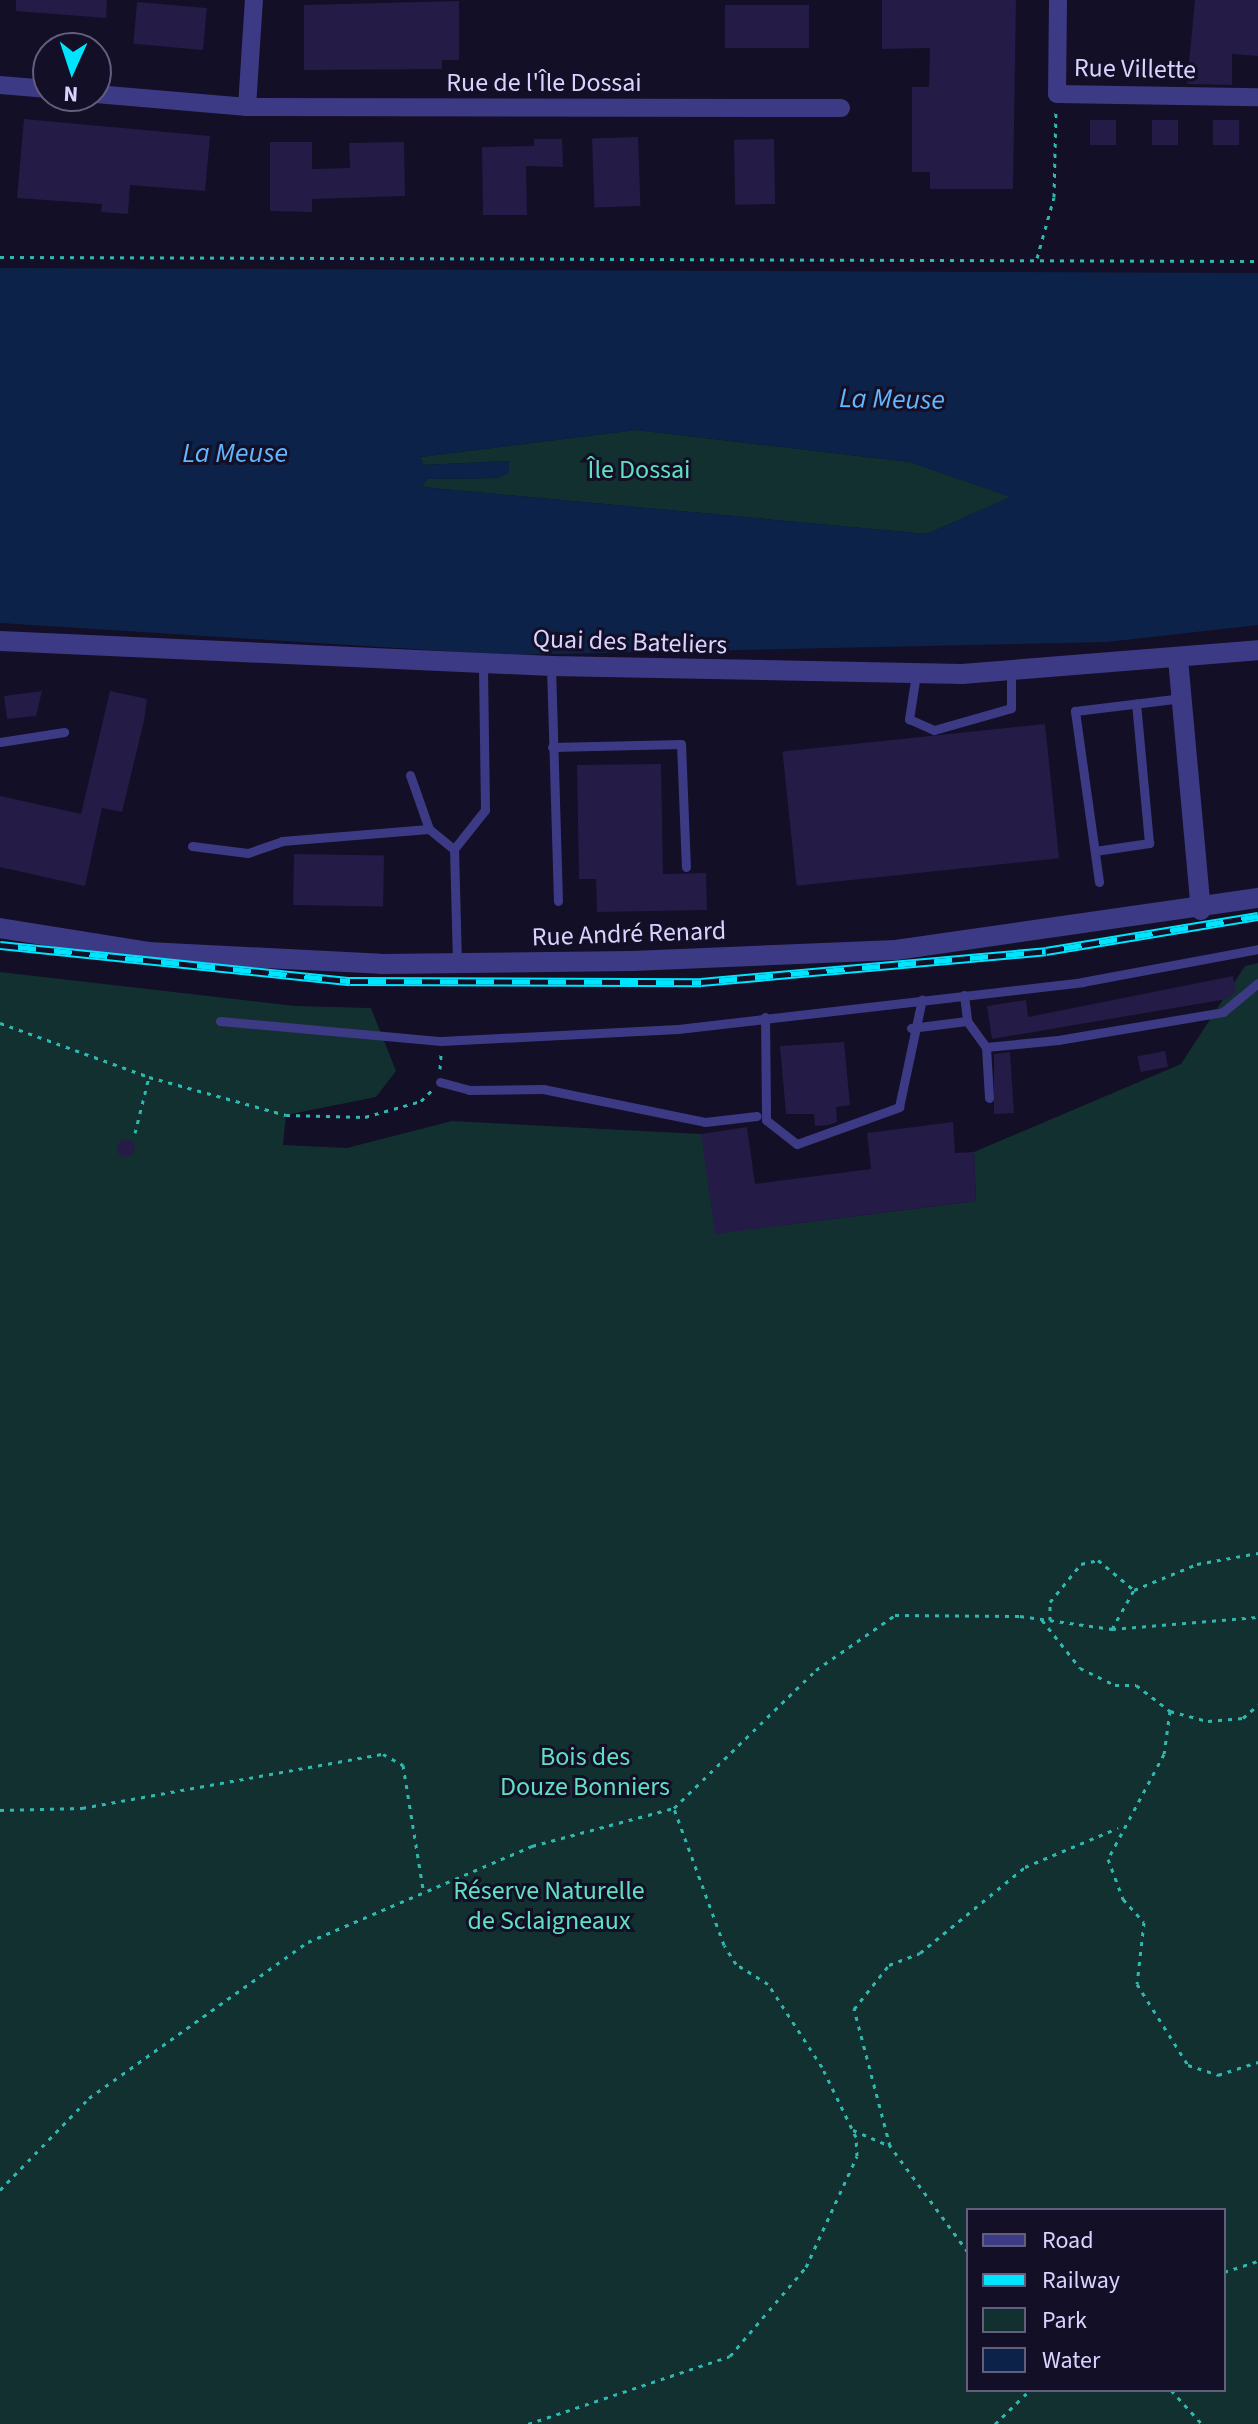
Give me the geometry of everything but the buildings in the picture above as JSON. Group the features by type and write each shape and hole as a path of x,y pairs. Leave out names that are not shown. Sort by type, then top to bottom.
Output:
{"street":[{"path":"247,107 254,0"},
{"name":"Rue Villette","path":"1058,0 1057,94 1258,97"},
{"path":"0,85 32,88"},
{"name":"Rue de l'Île Dossai","path":"112,95 247,107 841,108"},
{"name":"Quai des Bateliers","path":"0,641 551,666 916,674 1011,671 1258,650"},
{"path":"1178,659 1201,910"},
{"name":"Rue André Renard","path":"0,928 148,952 457,963 896,950 1201,910 1258,898"}],"lane":[{"path":"457,963 454,849 485,810 483,663"},
{"path":"551,666 558,901"},
{"path":"916,674 909,719 934,730 1011,708 1011,671"},
{"path":"1099,882 1075,711 1182,698"},
{"path":"1095,851 1149,843 1136,704"},
{"path":"0,742 64,732"},
{"path":"552,747 681,744 686,867"},
{"path":"410,775 429,829 454,849"},
{"path":"192,846 248,853 282,841 429,829"},
{"path":"220,1021 441,1041 678,1029 964,995 1258,949"},
{"path":"986,1047 1223,1012 1258,983"},
{"path":"964,995 967,1021 986,1047 989,1098"},
{"path":"765,1017 766,1120 797,1144 899,1107 911,1028 922,999"},
{"path":"911,1028 967,1021"},
{"path":"440,1082 469,1090 543,1089 705,1122 757,1116"}],"path":[{"path":"1037,258 1054,197 1057,94"},
{"path":"0,257 1258,261"},
{"path":"0,1023 149,1077 302,1116 365,1117 421,1101 440,1082 441,1041"},
{"path":"135,1133 149,1077"},
{"path":"1112,1629 1134,1590 1197,1564 1258,1553"},
{"path":"1050,1622 1050,1602 1081,1564 1098,1560 1134,1590"},
{"path":"0,2190 89,2098 308,1942 423,1888 532,1846 674,1808 816,1670 895,1615 1042,1620 1112,1629 1258,1617"},
{"path":"1042,1620 1080,1668 1115,1685 1136,1685 1170,1711 1208,1721 1243,1718 1258,1705"},
{"path":"1170,1711 1159,1766 1143,1800 1118,1828 1108,1859 1123,1899 1144,1922 1137,1984 1188,2065 1218,2075 1258,2062"},
{"path":"0,1810 82,1808 383,1754 403,1765 423,1888"},
{"path":"528,2424 730,2356 826,2234 857,2156 851,2129 822,2067 768,1984 736,1964 724,1945 674,1808"},
{"path":"966,2249 890,2146 854,2009 859,1995 889,1965 920,1953 1025,1867 1118,1828"},
{"path":"851,2129 890,2146"},
{"path":"1226,2271 1258,2261"},
{"path":"995,2424 1028,2392"},
{"path":"1173,2392 1202,2424"}],"green space":[{"name":"Île Dossai","path":"636,430 910,462 1011,497 927,534 421,487 427,479 499,478 509,461 423,465 420,457"},
{"name":"Bois des Douze Bonniers","path":"1258,963 1258,2424 0,2424 0,972 295,1006 371,1008 396,1071 376,1097 286,1115 283,1145 347,1148 452,1121 701,1134 785,1225 976,1201 974,1152 1181,1064 1245,966"}],"water":[{"name":"La Meuse","path":"0,268 1258,273 1258,625 1107,642 508,655 0,623","holes":["636,430 910,462 1010,497 927,534 422,487 427,479 499,478 509,473 509,461 423,465 420,457"]}],"railway":[{"path":"0,945 350,981 701,982 1046,951 1258,916"}],"park label":[{"name":"Réserve Naturelle de Sclaigneaux","path":"549,1906"}]}
